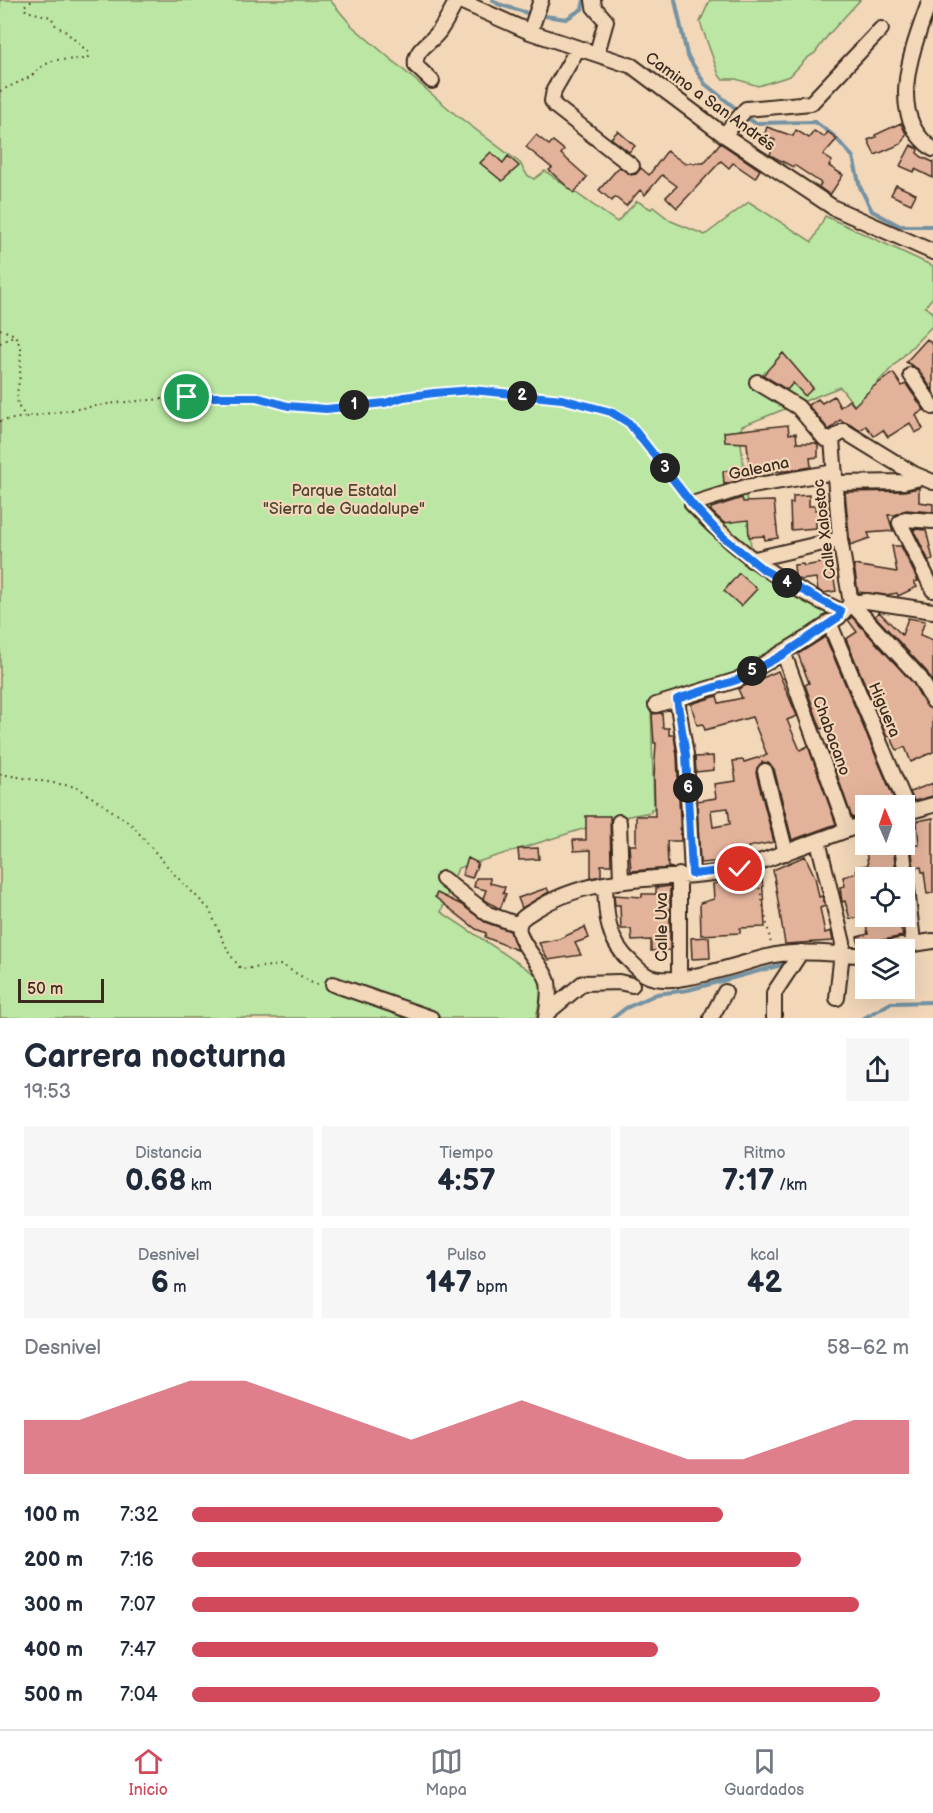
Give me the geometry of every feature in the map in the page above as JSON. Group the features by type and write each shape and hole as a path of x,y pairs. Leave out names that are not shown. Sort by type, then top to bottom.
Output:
{"street":[{"name":"Camino a San Andrés","path":"458,0 530,33 632,66 724,135 849,217 933,252"},
{"path":"432,81 416,66 416,57 422,48 438,34 458,0"},
{"path":"530,33 541,0"},
{"path":"593,0 594,7 606,21 597,53"},
{"path":"930,0 908,63 906,82 911,120 923,140 933,149"},
{"path":"724,135 746,109 811,103 881,29"},
{"path":"578,48 554,90 552,101 555,106 633,166"},
{"path":"911,375 933,407"},
{"path":"757,382 798,407 825,439 832,439 844,431 927,480"},
{"name":"Calle Xalostoc","path":"832,439 846,607"},
{"name":"Galeana","path":"692,504 746,487 835,477 903,482 927,480"},
{"path":"692,504 722,536 751,560 793,586 846,607 920,678 933,700"},
{"path":"933,521 905,519 900,523 933,590"},
{"path":"751,560 840,539"},
{"path":"656,705 728,684 784,654 839,617 846,607 867,601 933,611"},
{"name":"Higuera","path":"829,622 900,795"},
{"name":"Chabacano","path":"784,654 847,829"},
{"name":"Calle Uva","path":"677,699 686,755 685,875 679,979"},
{"path":"765,771 786,853"},
{"path":"915,810 933,805"},
{"path":"619,822 621,881"},
{"path":"546,1016 548,981 520,935 519,925 526,915 566,894 605,884 723,873 755,865 855,826"},
{"path":"818,841 843,943 844,954 837,998"},
{"path":"903,855 913,939"},
{"path":"443,879 488,914 519,925"},
{"path":"605,884 606,915 610,934 617,948 646,975 664,980 679,979 773,955 801,952 855,953"},
{"path":"915,942 933,941"},
{"path":"774,1018 774,993 801,952"},
{"path":"546,1016 583,983 619,982 632,985"},
{"path":"333,984 396,1012 431,1018"},
{"path":"711,1018 724,992"}],"path":[{"path":"0,91 30,77 41,67 54,60 88,57 88,52 56,26 51,17 26,11 24,6 34,0"},
{"path":"0,329 15,334 21,348 18,406 27,418"},
{"path":"0,344 15,334"},
{"path":"0,421 115,403 187,397 256,397 296,407 326,409 385,403 404,397 434,393 472,390 562,399 611,412 629,423 692,504"},
{"path":"0,774 76,787 131,824 174,874 209,909 229,953 241,969 282,965 314,984 333,984"},
{"path":"755,865 773,955"}],"green space":[{"name":"Parque Estatal \"Sierra de Guadalupe\"","path":"0,0 330,0 352,26 455,114 520,163 527,175 534,179 545,171 617,222 637,201 651,209 653,207 671,221 705,235 749,202 812,242 825,216 933,266 933,297 925,307 933,312 933,325 855,406 840,387 742,426 740,432 753,568 833,611 800,640 734,679 651,705 654,809 651,809 651,812 618,818 458,868 441,912 544,980 536,1018 0,1018"},
{"path":"710,0 860,0 815,53 790,76 758,86 736,79 722,79 719,75 700,22"}],"building":[{"path":"901,123 906,134 901,144 875,155 868,140"},
{"path":"767,127 793,136 796,130 809,138 814,131 824,137 828,132 837,139 823,155 832,161 829,166 843,175 830,195 819,187 821,183 794,165 793,167 770,155 775,140 764,136"},
{"path":"618,131 635,146 629,152 611,138"},
{"path":"536,135 549,145 553,141 564,150 561,154 587,177 574,193 549,170 552,168 526,147"},
{"path":"720,143 760,170 755,178 733,163 729,168 721,161 677,208 666,197 677,186 662,175 645,195 640,190 626,206 615,197 612,201 599,190 619,167 631,175 636,174 641,168 649,175 667,151 684,163 704,163"},
{"path":"911,145 918,149 917,153 922,157 933,162 933,178 915,169 914,172 900,166"},
{"path":"491,152 503,163 508,156 519,166 502,181 480,163"},
{"path":"896,185 916,194 911,204 891,195"},
{"path":"927,339 933,345 933,391 918,369 906,362"},
{"path":"783,353 813,388 805,396 793,383 787,390 763,375"},
{"path":"893,373 902,386 906,384 924,410 916,415 923,429 915,433 910,423 888,437 883,430 874,436 866,426 860,430 840,420 829,430 808,405 818,399 822,403 834,396 840,407 849,400 854,406 873,387"},
{"path":"788,425 789,434 796,433 797,443 816,443 818,445 818,457 810,458 811,467 787,471 758,471 759,476 724,484 723,471 746,469 745,465 749,465 747,443 725,442 724,432"},
{"path":"919,488 919,502 933,504 933,512 906,510 895,515 888,515 893,531 868,533 870,538 850,545 845,492 904,491"},
{"path":"809,495 809,506 815,506 815,510 829,509 829,518 816,519 816,528 791,530 790,503 793,503 793,496"},
{"path":"742,498 743,502 774,501 778,538 765,540 764,536 749,537 748,520 724,523 711,511 711,508"},
{"path":"913,529 926,530 933,559 929,561"},
{"path":"892,546 901,546 918,581 914,582 917,587 898,596 897,593 886,595 858,592 854,565 897,572"},
{"path":"821,561 831,562 836,591 823,593 818,590 816,578 800,580 795,577 794,565 803,564 804,566 821,563"},
{"path":"739,573 757,589 741,606 724,591"},
{"path":"879,612 902,635 908,618 925,621 920,635 933,640 933,683 927,672 875,616"},
{"path":"852,617 913,683 926,706 933,710 933,752 911,762 905,747 897,750 890,736 887,737 880,721 885,719 876,701 873,703 846,639 857,632 848,620"},
{"path":"825,637 892,795 855,795 855,817 852,818 827,746 834,743 828,726 821,729 805,685 809,683 798,654"},
{"path":"778,671 797,716 787,720 800,750 808,746 836,824 792,840 774,769 768,763 762,762 756,773 774,842 748,847 750,856 738,860 700,863 697,801 716,798 714,784 736,781 733,761 743,760 744,762 767,755 752,717 705,730 703,724 697,725 691,704 717,696 719,703 742,698 738,689","holes":["728,808 730,824 713,827 711,810"]},
{"path":"662,713 663,728 669,728 669,735 674,735 681,841 667,841 668,867 673,868 631,871 629,845 636,845 636,816 655,816 656,743 654,743 652,714"},
{"path":"713,756 714,770 696,772 695,757"},
{"path":"933,783 933,796 915,801 915,795 911,795 910,792"},
{"path":"586,816 610,816 611,865 601,865 601,876 591,878 591,850 574,851 573,840 586,840"},
{"path":"933,818 933,893 927,894 924,872 921,867 914,867 912,855 915,855 915,845 919,845 917,821"},
{"path":"538,848 539,859 519,860 518,849"},
{"path":"867,855 894,855 895,867 856,867 868,865"},
{"path":"805,856 815,877 819,897 822,896 825,906 820,908 825,933 831,931 833,941 785,944 773,870"},
{"path":"468,858 478,863 472,878 462,875"},
{"path":"755,873 756,877 762,874 765,927 740,928 740,933 701,935 700,903 714,899 713,884"},
{"path":"855,874 855,918 850,919 845,901 842,902 840,887 845,886 843,877"},
{"path":"476,878 490,878 490,883 505,887 503,893 506,894 500,909 483,899 486,890 474,887"},
{"path":"670,886 670,950 651,951 651,940 632,941 631,929 621,929 620,905 615,905 614,895 642,897 642,894 656,894 656,888"},
{"path":"547,888 549,892 522,908 518,898"},
{"path":"437,893 462,905 485,922 510,931 517,950 485,937 486,933 476,929 435,897"},
{"path":"585,927 589,938 575,943 581,955 548,960 539,943 559,939"},
{"path":"866,927 901,927 903,936 888,939 858,939 857,937 868,934"},
{"path":"709,937 710,958 692,959 691,938"}],"waterway":[{"path":"493,0 498,4 527,13"},
{"path":"545,16 566,19 582,9 584,0"},
{"path":"675,0 687,55 705,84 734,107"},
{"path":"749,119 755,123 815,122 833,135 853,157 860,187 872,211 900,226 933,226"},
{"path":"613,1018 626,1008 657,994 688,990 785,964"},
{"path":"864,1018 891,1003 933,1002"}],"route":[{"path":"187,397 256,397 288,406 326,409 357,404 385,403 404,397 434,393 472,390 562,399 611,412 629,423 692,504 722,536 764,570 841,611 839,617 784,654 737,680 677,699 686,755 692,874 723,873 740,869"}]}
